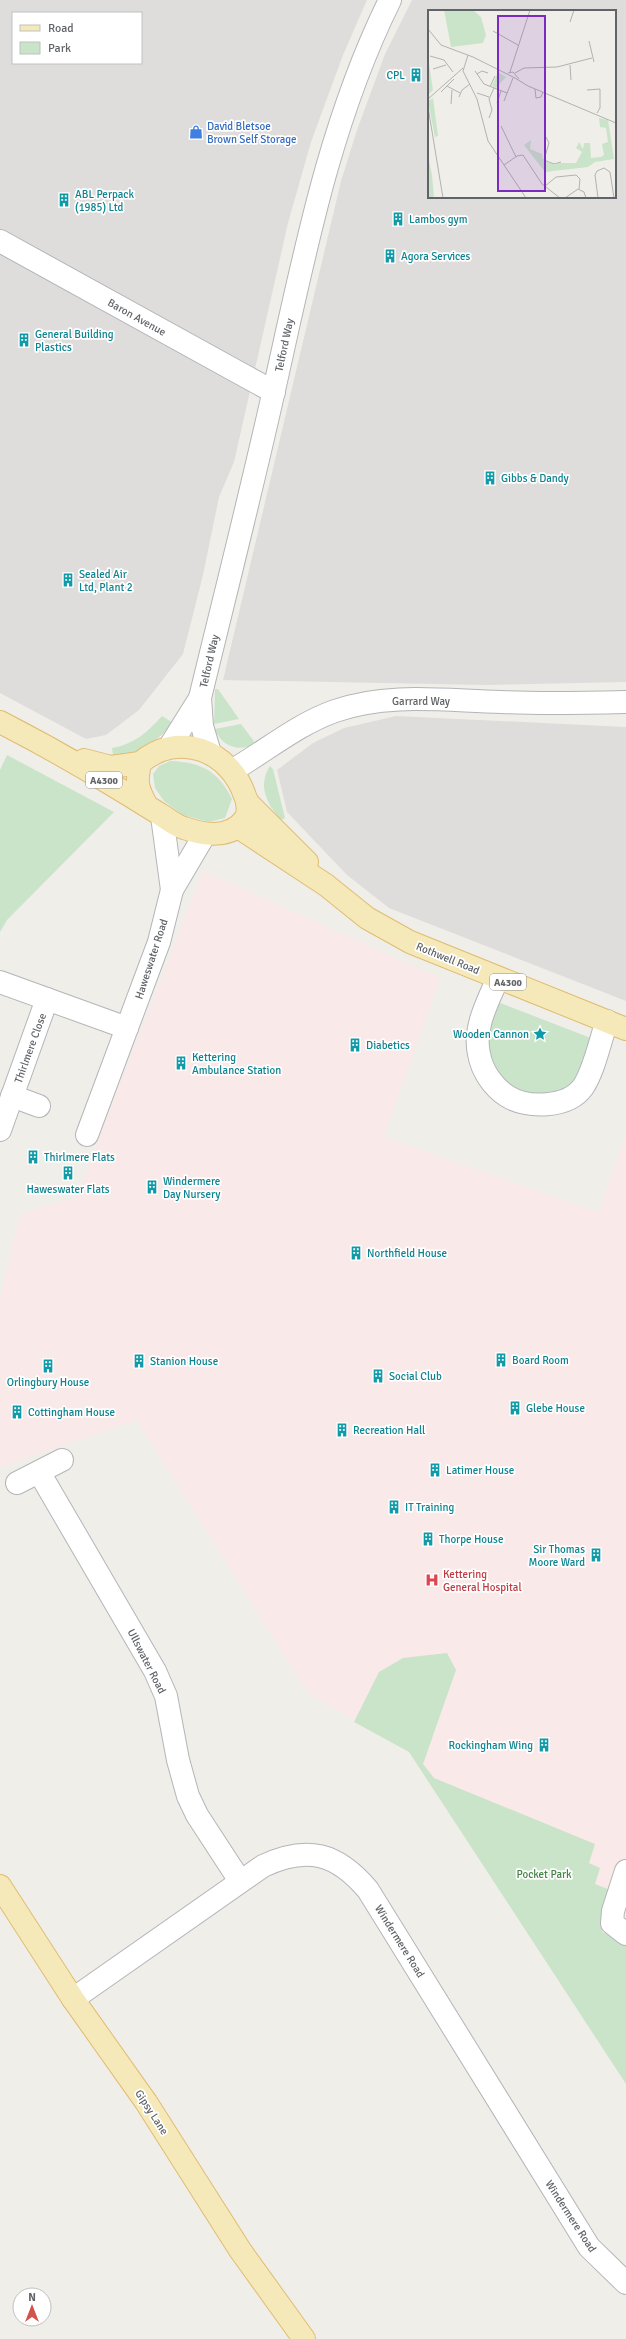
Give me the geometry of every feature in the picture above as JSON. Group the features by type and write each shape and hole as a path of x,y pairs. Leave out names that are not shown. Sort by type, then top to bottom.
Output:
{"main road":[{"name":"A4300","path":"0,722 62,754 182,828 205,834 221,834 238,827 246,818 247,802 241,783 233,770 210,753 192,747 170,746 155,751 140,763 111,767 62,754"},
{"name":"A4300","path":"140,763 138,789 155,811"},
{"name":"Rothwell Road","path":"247,802 300,853 326,885"},
{"name":"Rothwell Road","path":"238,827 326,885 367,918 410,942 617,1025"},
{"name":"Gipsy Lane","path":"0,1886 73,1999 146,2102 240,2250 304,2339"}],"street":[{"name":"Telford Way","path":"210,753 202,726 200,698 274,392 325,169 361,65 390,0"},
{"name":"Baron Avenue","path":"0,241 274,392"},
{"name":"Telford Way","path":"170,746 200,698"},
{"name":"Garrard Way","path":"233,770 295,730 334,711 358,704 421,699 530,703 626,702"},
{"name":"Haweswater Road","path":"155,811 172,890"},
{"name":"Haweswater Road","path":"87,1135 159,942 172,890 205,834"},
{"path":"498,978 480,1020 478,1054 493,1084 508,1097 528,1103 549,1104 566,1100 582,1088 617,1025"},
{"path":"0,982 127,1028"},
{"name":"Thirlmere Close","path":"0,1130 47,999"},
{"name":"Thirlmere Close","path":"12,1096 39,1106"},
{"path":"17,1483 62,1460"},
{"name":"Ullswater Road","path":"39,1472 155,1671 166,1696 178,1760 188,1796 197,1815 240,1881"},
{"name":"Windermere Road","path":"73,1999 240,1881 277,1859 300,1854 326,1857 350,1870 359,1880 376,1904 589,2247 623,2276"},
{"path":"626,1871 612,1911 612,1923 626,1934"}],"shaded area":[{"path":"0,0 367,0 343,55 311,142 288,223 234,462 219,497 203,575 183,654 139,710 106,735 86,739 0,693"},
{"path":"412,0 626,0 626,682 486,685 223,680 341,181 357,130 385,54"},
{"path":"396,716 626,727 626,1001 389,908 347,875 287,812 277,770 313,743 344,728"},
{"name":"Kettering General Hospital","path":"203,871 440,978 384,1137 598,1212 626,1135 626,2084 409,1752 308,1693 137,1420 0,1467 0,1298 20,1214 76,1197"}],"green space":[{"path":"215,689 218,689 239,719 214,724"},
{"path":"162,716 173,723 154,742 131,753 113,756 112,748 134,741 151,728"},
{"path":"241,724 256,744 243,748 231,746 222,740 215,729"},
{"path":"7,755 114,812 7,920 0,932 0,770"},
{"path":"170,761 191,763 200,766 221,781 232,799 225,818 209,822 183,815 164,801 155,788 153,774 159,766"},
{"path":"270,766 273,769 285,818 281,820 272,808 265,794 264,781"},
{"path":"495,1001 596,1040 580,1078 556,1096 515,1094 485,1057"},
{"name":"Pocket Park","path":"447,1653 456,1670 423,1764 434,1778 595,1844 589,1863 600,1868 595,1884 615,1892 602,1932 626,1941 626,2084 409,1752 354,1722 379,1672 403,1658"}],"place":[{"name":"CPL","path":"416,75"},
{"name":"David Bletsoe Brown Self Storage","path":"196,132"},
{"name":"ABL Perpack (1985) Ltd","path":"64,200"},
{"name":"Lambos gym","path":"398,219"},
{"name":"Agora Services","path":"390,256"},
{"name":"General Building Plastics","path":"24,340"},
{"name":"Gibbs & Dandy","path":"490,478"},
{"name":"Sealed Air Ltd, Plant 2","path":"68,580"},
{"name":"Wooden Cannon","path":"540,1034"},
{"name":"Diabetics","path":"355,1045"},
{"name":"Kettering Ambulance Station","path":"181,1063"},
{"name":"Thirlmere Flats","path":"33,1157"},
{"name":"Haweswater Flats","path":"68,1173"},
{"name":"Windermere Day Nursery","path":"152,1187"},
{"name":"Northfield House","path":"356,1253"},
{"name":"Board Room","path":"501,1360"},
{"name":"Stanion House","path":"139,1361"},
{"name":"Orlingbury House","path":"48,1366"},
{"name":"Social Club","path":"378,1376"},
{"name":"Glebe House","path":"515,1408"},
{"name":"Cottingham House","path":"17,1412"},
{"name":"Recreation Hall","path":"342,1430"},
{"name":"Latimer House","path":"435,1470"},
{"name":"IT Training","path":"394,1507"},
{"name":"Thorpe House","path":"428,1539"},
{"name":"Sir Thomas Moore Ward","path":"596,1555"},
{"name":"Kettering General Hospital","path":"432,1580"},
{"name":"Rockingham Wing","path":"544,1745"}]}
